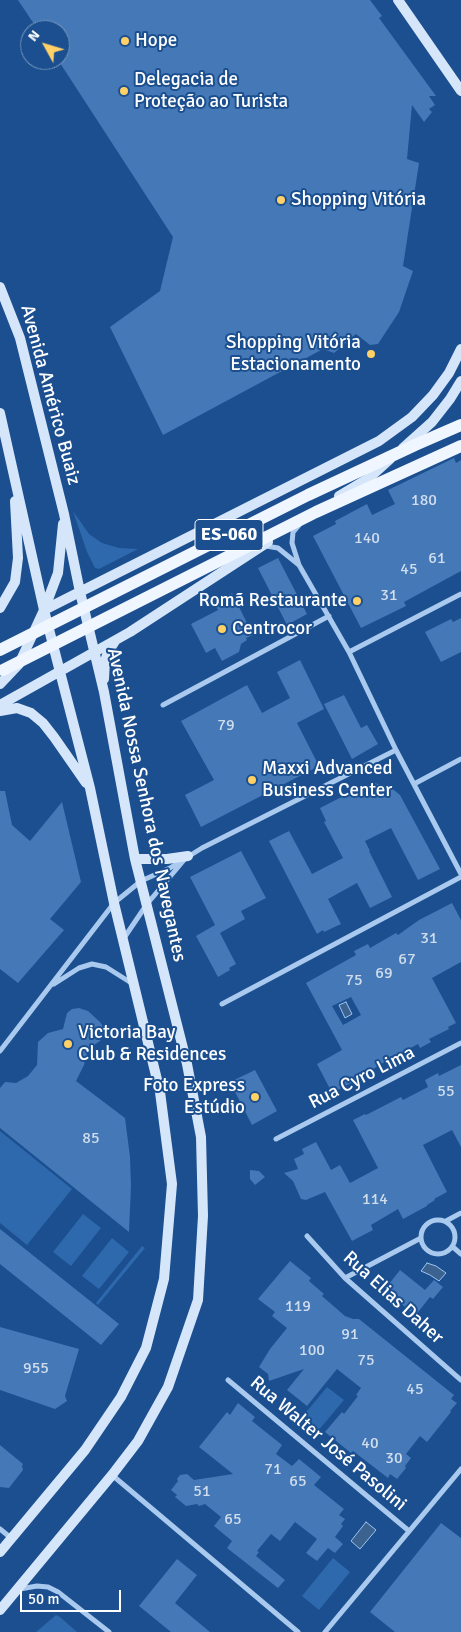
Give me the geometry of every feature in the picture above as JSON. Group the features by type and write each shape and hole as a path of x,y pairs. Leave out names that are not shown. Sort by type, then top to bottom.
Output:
{"main road":[{"path":"398,0 461,90"},
{"name":"Avenida Américo Buaiz","path":"0,287 20,338 64,514"},
{"path":"44,610 379,441 412,417 432,395 449,373 461,349"},
{"path":"0,705 115,641 369,478 432,422 461,381"},
{"path":"0,413 44,610 90,788 114,903 160,1092 172,1184 164,1279 146,1348 121,1397 85,1450 0,1552"},
{"name":"ES-060","path":"0,650 308,495 415,445 461,426"},
{"name":"ES-060","path":"3,670 316,512 461,446"},
{"path":"0,608 14,582 18,558 14,472"},
{"path":"0,684 19,664 44,610 58,573 64,514"},
{"name":"Avenida Nossa Senhora dos Navegantes","path":"0,1610 138,1441 168,1386 198,1300 203,1216 202,1137 187,1064 136,859 104,692 64,514"},
{"path":"104,692 105,661 115,641"},
{"path":"0,711 17,708 31,713 43,723 90,788"},
{"path":"136,859 167,859 188,856"}],"street":[{"path":"222,1004 461,875 396,750 349,652 299,565 292,543 293,532 303,519"},
{"path":"254,551 266,546 278,548 299,565"},
{"path":"349,652 461,594"},
{"path":"163,705 329,616"},
{"path":"0,1051 114,903 141,881 170,868 188,856 396,750"},
{"path":"414,784 461,759"},
{"path":"124,939 147,904 188,856"},
{"path":"52,985 79,968 92,964 106,966 134,984"},
{"name":"Rua Cyro Lima","path":"276,1139 461,1043"},
{"path":"446,1221 454,1229 456,1235 453,1247 445,1253 435,1254 426,1249 421,1238 422,1230 431,1221 446,1221 461,1214"},
{"name":"Rua Elias Daher","path":"307,1236 345,1278 461,1380"},
{"path":"345,1278 421,1238"},
{"path":"453,1247 461,1254"},
{"name":"Rua Walter José Pasolini","path":"228,1380 409,1531"},
{"path":"325,1632 461,1469"},
{"path":"112,1475 298,1632"},
{"path":"0,1529 11,1538"},
{"path":"17,1590 37,1586 53,1590 109,1632"}],"shaded area":[{"path":"73,511 89,534 102,543 119,548 138,549 99,569 95,568 87,552"},
{"path":"346,1002 352,1014 345,1018 339,1005"},
{"path":"0,1131 72,1189 27,1245 0,1223"},
{"path":"83,1214 101,1228 71,1266 53,1252"},
{"path":"112,1238 129,1252 99,1289 82,1276"},
{"path":"142,1246 145,1248 98,1305 96,1303"},
{"path":"427,1263 436,1266 446,1273 439,1281 421,1271"},
{"path":"327,1387 344,1400 318,1431 302,1417"},
{"path":"366,1522 376,1530 360,1549 351,1541"},
{"path":"333,1558 350,1572 319,1610 302,1596"},
{"path":"56,1615 60,1617 77,1632 36,1632"}],"building":[{"name":"Shopping Vitória","path":"18,0 370,0 382,16 379,18 436,96 429,96 435,105 429,109 432,112 424,122 412,105 407,159 419,163 403,266 413,271 399,312 378,344 370,345 356,334 334,353 323,349 163,435 110,327 160,291 173,237 65,70 70,70 70,20 31,20"},
{"path":"454,458 456,463 461,460 461,571 404,602 406,606 361,628 313,536 336,524 335,521 367,504 372,515 395,504 388,490"},
{"path":"278,558 307,614 287,625 258,568"},
{"name":"Centrocor","path":"232,593 253,635 246,638 247,640 241,644 239,652 222,661 215,648 206,653 191,624 218,610 214,603"},
{"path":"461,618 461,652 441,662 425,632 451,619 453,622"},
{"path":"300,660 324,709 297,723 319,766 201,827 185,795 214,780 181,721 247,685 262,713 290,698 277,672"},
{"path":"344,695 361,728 367,725 378,744 352,759 324,704"},
{"path":"373,783 389,786 400,795 440,869 418,880 391,828 365,841 392,897 370,908 357,883 328,899 341,924 317,934 269,841 289,831 312,874 343,858 324,822 326,821 320,808"},
{"path":"0,791 5,791 12,825 30,841 62,802 81,882 50,919 64,930 18,983 0,969"},
{"path":"241,851 266,898 241,911 245,919 220,933 236,964 218,977 196,936 215,925 190,877"},
{"path":"452,903 461,920 461,962 432,978 456,1023 448,1027 449,1029 429,1039 431,1042 420,1048 418,1044 334,1092 329,1087 317,1064 342,1050 306,983 356,955 354,951 368,944 370,948 396,933 398,935 419,920","holes":["351,997 361,1015 343,1025 332,1006"]},
{"path":"79,1008 88,1011 100,1022 104,1028 104,1033 100,1041 88,1049 84,1065 76,1081 125,1118 130,1157 129,1232 0,1128 0,1088 5,1082 16,1083 28,1076 37,1065 38,1042 48,1033 63,1029 67,1013 72,1009"},
{"path":"461,1065 461,1147 452,1130 423,1145 447,1192 403,1219 398,1209 371,1225 373,1230 352,1241 325,1192 306,1200 301,1199 293,1181 284,1173 298,1169 294,1159 304,1154 302,1149 316,1142 331,1170 340,1165 350,1183 378,1168 353,1120 401,1097 403,1100 428,1087 425,1080 438,1073 439,1076"},
{"name":"Foto Express Estúdio","path":"255,1070 277,1111 252,1125 230,1082"},
{"path":"250,1170 259,1171 265,1177 255,1185 250,1179"},
{"path":"0,1229 119,1324 101,1345 0,1264"},
{"path":"290,1261 311,1278 309,1281 324,1294 322,1296 345,1316 359,1319 454,1395 451,1399 457,1403 451,1412 427,1442 420,1436 406,1454 411,1458 397,1479 390,1474 388,1478 353,1451 351,1453 325,1432 342,1412 344,1414 358,1396 356,1395 361,1388 337,1369 307,1406 287,1390 304,1369 269,1381 268,1374 259,1367 270,1349 287,1328 272,1316 275,1312 258,1299"},
{"path":"400,1270 425,1290 434,1280 443,1287 433,1299 430,1297 415,1316 385,1289"},
{"path":"0,1327 79,1349 65,1396 67,1401 55,1409 0,1390"},
{"path":"238,1403 255,1417 252,1421 282,1445 276,1454 292,1466 299,1459 321,1477 314,1485 344,1509 339,1515 345,1519 341,1524 343,1526 335,1537 343,1544 335,1553 328,1548 317,1561 306,1553 317,1539 295,1522 280,1541 271,1534 257,1551 259,1552 256,1556 285,1580 278,1588 227,1548 232,1541 214,1526 221,1517 205,1504 186,1506 175,1497 177,1495 171,1490 180,1475 187,1474 194,1480 233,1474 199,1447 227,1412 230,1415"},
{"path":"0,1445 23,1464 23,1470 9,1488 0,1487"},
{"path":"441,1523 461,1538 461,1632 395,1632 370,1612"},
{"path":"177,1559 197,1575 175,1603 210,1632 171,1632 139,1606"}],"place":[{"name":"Hope","path":"125,41"},
{"name":"Delegacia de Proteção ao Turista","path":"124,91"},
{"name":"Shopping Vitória","path":"281,200"},
{"name":"Shopping Vitória Estacionamento","path":"371,354"},
{"name":"Romã Restaurante","path":"357,601"},
{"name":"Centrocor","path":"222,629"},
{"name":"Maxxi Advanced Business Center","path":"252,780"},
{"name":"Victoria Bay Club & Residences","path":"68,1044"},
{"name":"Foto Express Estúdio","path":"255,1097"}]}
